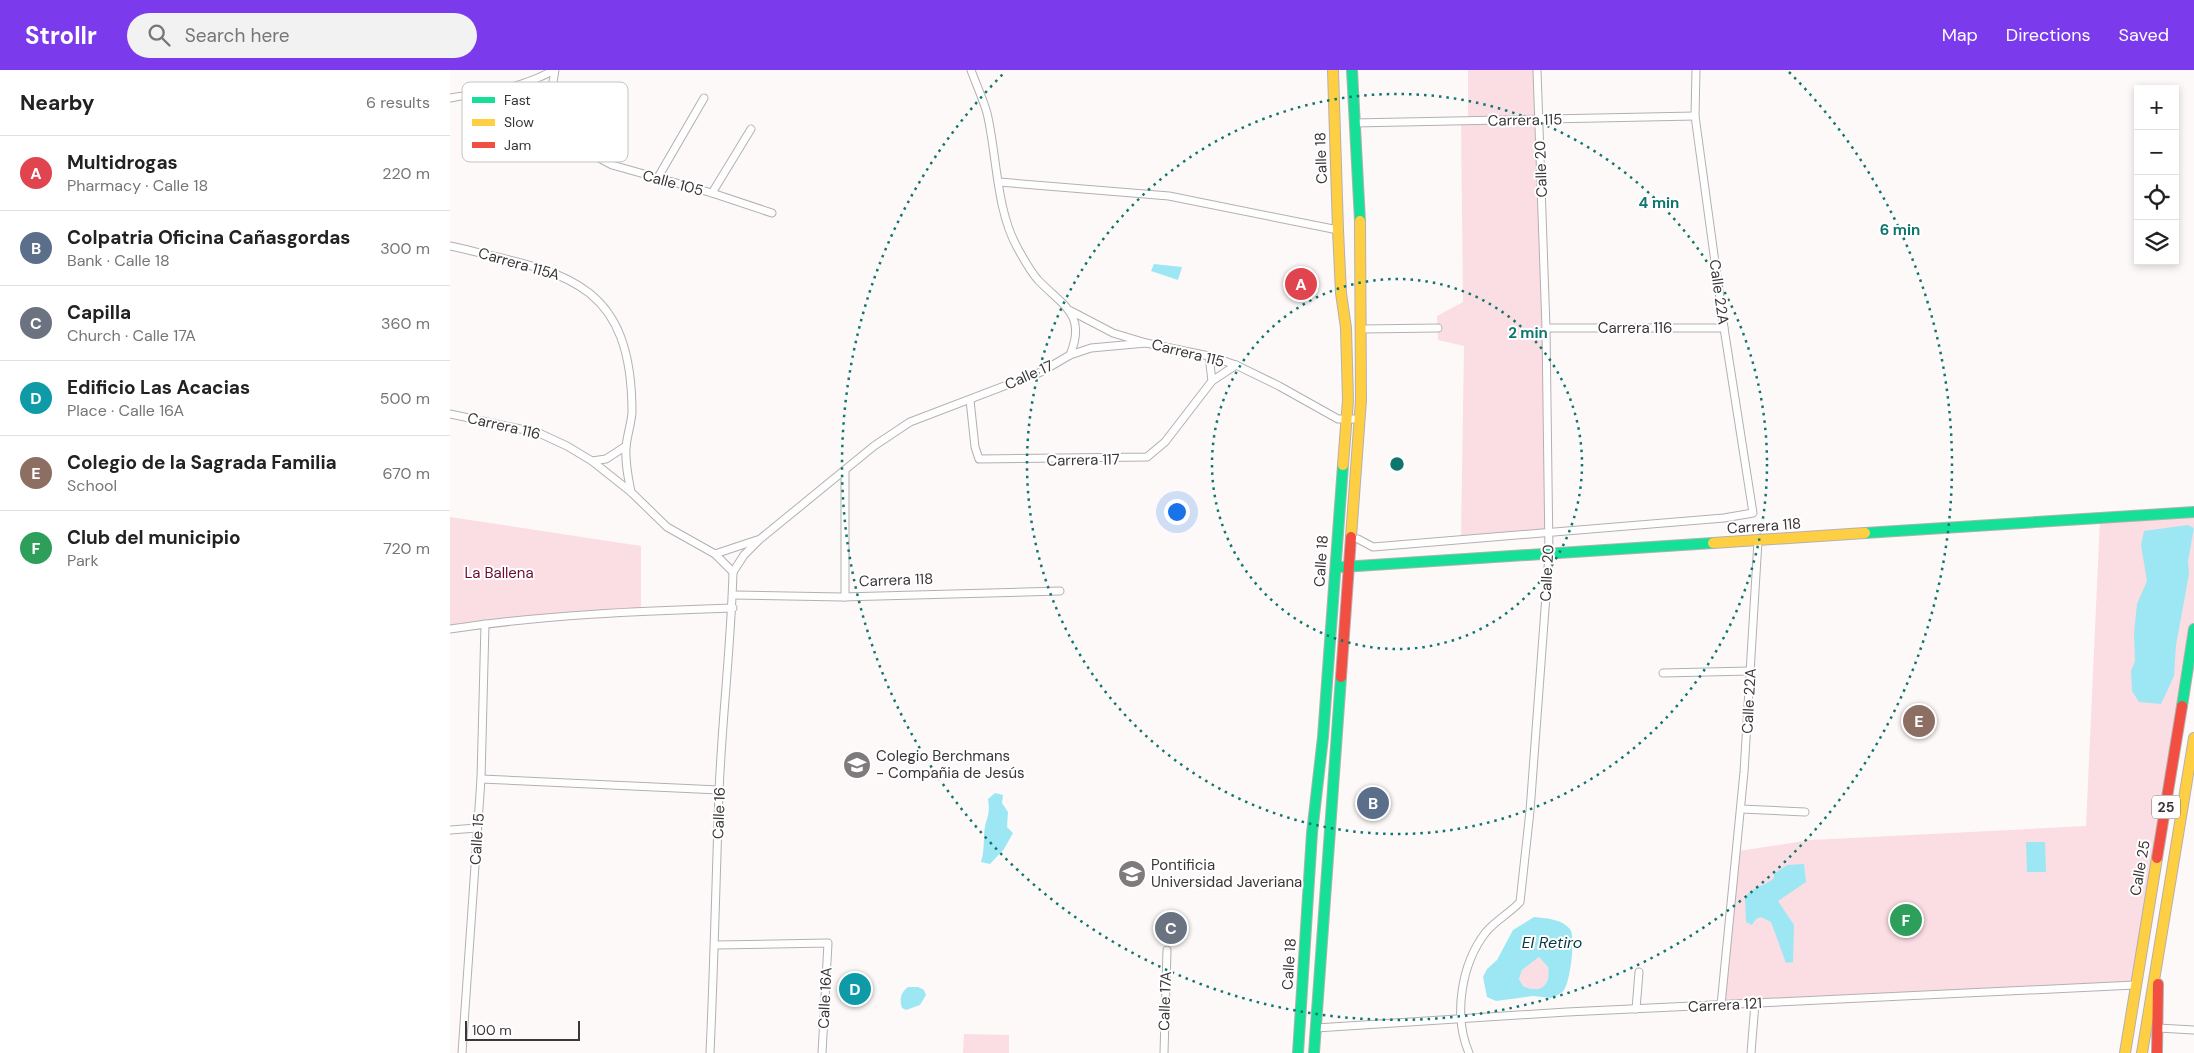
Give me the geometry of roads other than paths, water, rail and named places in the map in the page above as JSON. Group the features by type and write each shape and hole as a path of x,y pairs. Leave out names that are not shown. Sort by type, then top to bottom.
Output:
{"main road":[{"name":"Calle 18","path":"1298,1053 1312,833 1324,737 1347,419 1346,328 1341,293 1338,230 1334,70"},
{"name":"Calle 18","path":"1314,1053 1359,419 1362,329 1361,244 1352,70"},
{"name":"Carrera 118","path":"1336,567 1348,568 2194,512"},
{"name":"Calle 25","path":"2126,1053 2135,985 2194,629"},
{"name":"25","path":"2142,1053 2194,738"},
{"name":"25","path":"2157,956 2157,1053"}],"street":[{"path":"531,82 554,70"},
{"path":"971,70 986,112 1007,223 1017,246 1037,278 1071,311"},
{"name":"Calle 20","path":"1470,1053 1460,1020 1467,966 1477,946 1497,920 1512,911 1520,902 1531,802 1549,555 1546,328 1537,70"},
{"name":"Calle 22A","path":"1549,532 1724,518 1754,513 1724,328 1695,116 1696,70"},
{"path":"657,179 704,98"},
{"name":"Carrera 115","path":"1354,123 1695,116"},
{"path":"712,193 751,129"},
{"name":"Calle 105","path":"606,162 772,213"},
{"path":"999,182 1169,196 1338,230"},
{"name":"Carrera 115A","path":"450,246 533,265 563,276 603,305 616,324 625,346 632,415 626,446"},
{"name":"Carrera 115","path":"1071,311 1113,333 1146,343 1209,356 1236,366 1279,386 1338,419 1359,419"},
{"name":"Calle 17","path":"733,572 744,555 759,540 874,446 910,422 1041,372 1070,356 1076,341 1076,325 1071,311"},
{"path":"1362,329 1438,328"},
{"name":"Carrera 116","path":"1546,328 1724,328"},
{"path":"1070,356 1091,348 1146,343"},
{"path":"1209,356 1212,381"},
{"name":"Carrera 117","path":"970,400 979,459 1134,459 1147,457 1157,451 1212,381 1236,366"},
{"name":"Carrera 116","path":"450,414 540,433 592,461 631,492 668,527 715,554 733,572"},
{"path":"592,461 606,460 626,446"},
{"path":"626,446 626,465 631,492"},
{"path":"845,470 845,597"},
{"path":"1358,539 1373,547 1549,532"},
{"path":"715,554 759,540"},
{"name":"Calle 22A","path":"1721,1005 1744,772 1758,541"},
{"name":"Calle 16","path":"710,1053 716,945 719,790 733,608 733,572"},
{"name":"Carrera 118","path":"733,595 845,597 1060,591"},
{"path":"450,629 485,624 641,611 733,608"},
{"name":"Calle 15","path":"462,1053 481,779 485,624"},
{"path":"1664,672 1750,670"},
{"path":"481,779 719,790"},
{"path":"1741,809 1805,812"},
{"path":"450,830 477,828"},
{"name":"Calle 16A","path":"716,945 828,943 822,1053"},
{"name":"Calle 17A","path":"1164,1053 1167,950"},
{"path":"1636,1009 1639,972"},
{"name":"Carrera 121","path":"1316,1028 1636,1009 2135,985"},
{"path":"1751,1053 1755,1003"},
{"path":"2158,1028 2194,1030"}],"water":[{"path":"1154,264 1182,267 1178,280 1151,271"},
{"path":"2188,525 2194,528 2188,561 2189,574 2176,645 2174,676 2161,704 2139,702 2132,691 2131,671 2135,661 2134,633 2137,604 2147,581 2141,545 2144,531"},
{"path":"995,793 1003,795 1002,803 1008,812 1007,827 1013,833 1004,849 990,864 981,862 985,826 989,810 988,799"},
{"path":"2026,842 2045,842 2046,872 2027,872"},
{"path":"1804,864 1806,882 1778,901 1794,925 1793,962 1786,963 1771,922 1761,917 1756,919 1752,925 1746,922 1745,897 1771,881 1774,878 1774,874 1787,865"},
{"name":"El Retiro","path":"1534,917 1558,921 1570,929 1572,934 1572,960 1566,985 1561,993 1551,998 1533,996 1496,1001 1487,997 1483,977 1487,969 1497,960 1513,930","holes":["1539,957 1548,967 1548,979 1543,987 1534,989 1523,986 1519,979 1522,970"]},
{"path":"908,987 918,987 924,990 926,995 920,1005 906,1010 902,1008 901,999 902,993"}],"place":[{"name":"Multidrogas","path":"1301,284"},
{"name":"Colegio de la Sagrada Familia","path":"1919,721"},
{"name":"Colegio Berchmans - Compañia de Jesús","path":"857,765"},
{"name":"Colpatria Oficina Cañasgordas","path":"1373,803"},
{"name":"Pontificia Universidad Javeriana","path":"1132,874"},
{"name":"Club del municipio","path":"1906,920"},
{"name":"Capilla","path":"1171,928"},
{"name":"Edificio Las Acacias","path":"855,989"}],"park label":[{"name":"La Ballena","path":"499,573"}]}
